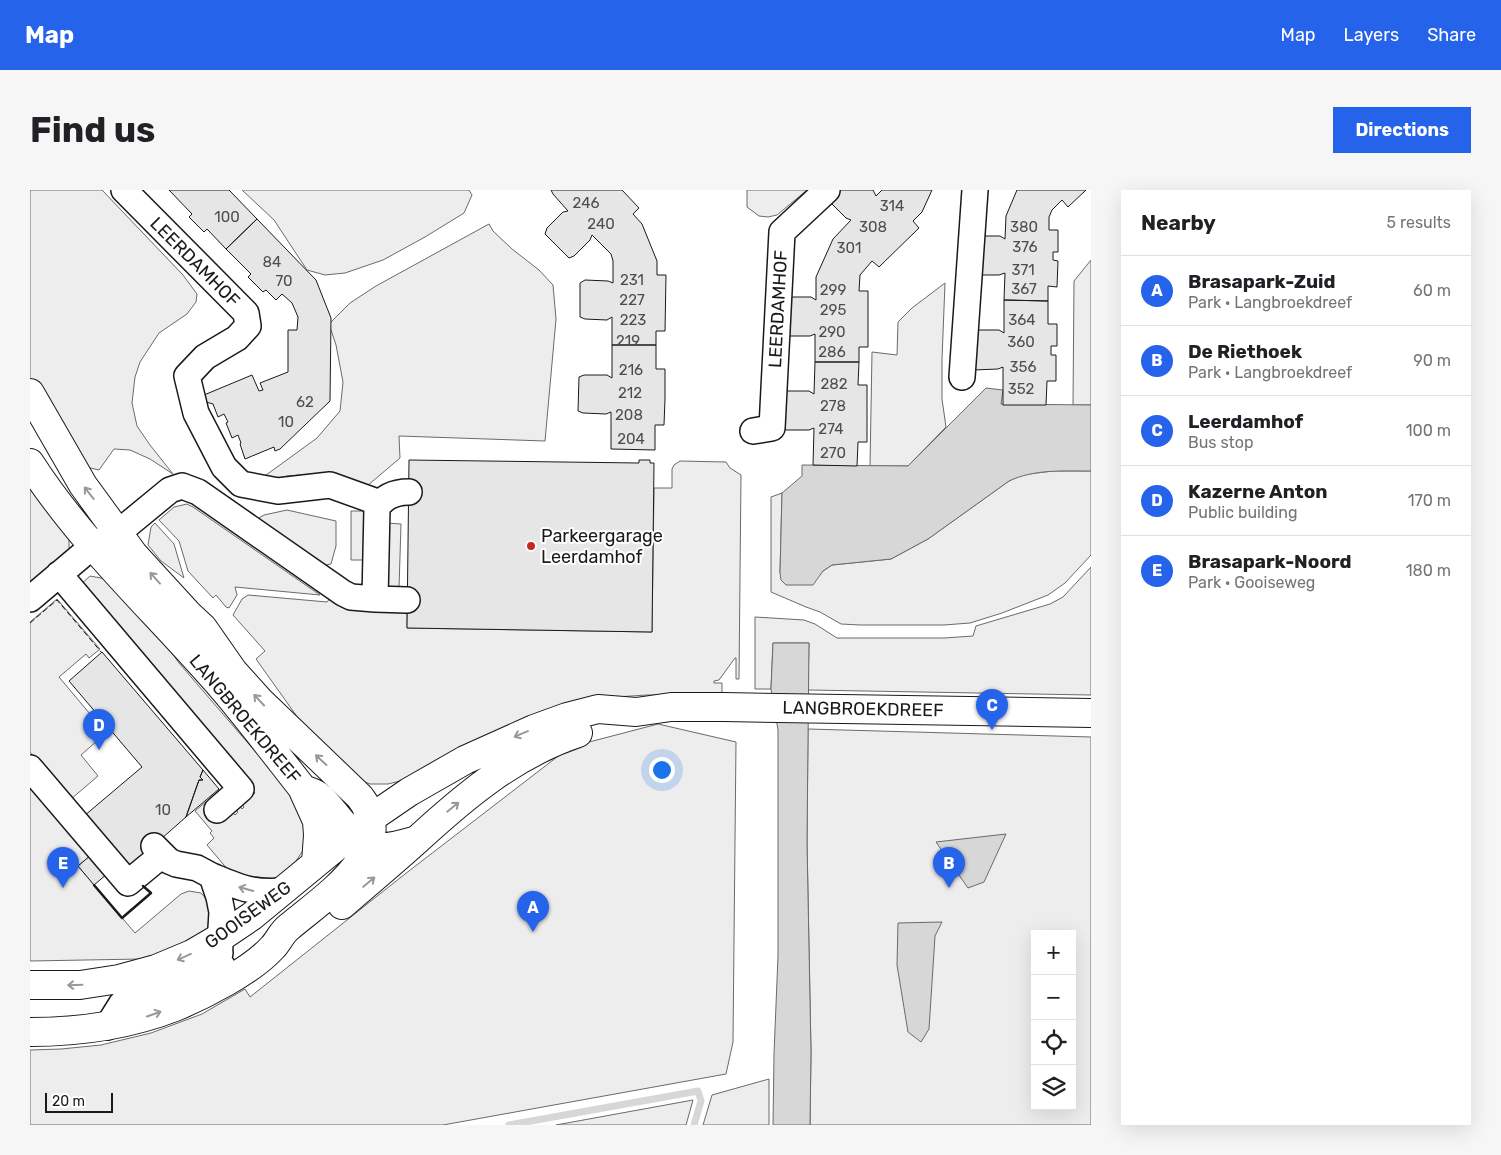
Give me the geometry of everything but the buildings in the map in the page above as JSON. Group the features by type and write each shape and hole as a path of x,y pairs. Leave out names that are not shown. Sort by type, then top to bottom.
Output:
{"main road":[{"name":"LANGBROEKDREEF","path":"30,394 83,486 99,506 105,539 303,789 316,794 364,832"},
{"name":"LANGBROEKDREEF","path":"30,463 45,486 105,539 138,559 203,628 233,671 260,701 349,786 367,792 383,794 409,792 465,760 497,745 567,717 598,709 636,712 670,707 723,707 1091,713"},
{"name":"LANGBROEKDREEF","path":"273,948 296,943 481,784 521,758 555,741 612,723 636,712"},
{"path":"30,1032 106,1027 129,1022 175,1007 235,976 273,948 284,931 355,869 366,853 364,832 367,805 349,786"},
{"path":"303,789 316,820 318,835 316,863"},
{"name":"GOOISEWEG","path":"30,985 80,985 119,979 169,964 198,951 221,945 252,916 316,863 364,832 409,792"},
{"path":"364,832 380,847 417,840"}],"street":[{"name":"LEERDAMHOF","path":"124,190 246,313 248,326 237,338 205,357 187,376 196,413 224,467 241,484 278,491 330,485 380,503"},
{"name":"LEERDAMHOF","path":"753,431 772,428 782,232 826,190"},
{"path":"962,377 975,190"},
{"path":"30,600 59,574 105,539 140,516 170,490 182,486 191,488 343,593 351,597 407,600"},
{"path":"375,599 376,513 380,503 393,494 409,492"},
{"path":"59,574 241,789 217,810"},
{"path":"30,768 128,883 158,850 176,864 196,868 247,890 260,892 282,891"},
{"path":"212,876 222,912 219,961 221,967 226,972 235,976"},
{"path":"106,1027 122,1003 180,982 210,966 221,945"}],"shaded area":[{"path":"30,190 102,190 183,275 197,294 196,302 187,314 159,333 140,362 135,377 132,403 137,426 173,474 150,459 130,450 114,449 99,470 86,467 30,407"},
{"path":"242,190 469,190 472,195 464,213 383,260 345,273 325,275 307,270 274,220"},
{"path":"747,190 807,190 777,215 768,217 759,216 747,207"},
{"path":"489,224 493,231 539,270 553,285 556,319 545,441 399,436 400,458 367,486 327,473 262,478 317,438 340,411 343,382 336,345 329,324 350,303 376,286"},
{"path":"1091,260 1091,405 1073,405 1074,281"},
{"path":"945,283 942,399 946,427 908,466 870,466 872,352 897,355 898,322 912,308"},
{"path":"986,388 1003,390 1001,404 1091,405 1091,471 1049,472 1019,477 1009,481 928,539 891,559 832,565 823,571 813,585 786,585 781,580 782,493 802,476 802,465 908,466"},
{"path":"680,461 726,462 730,468 741,475 739,679 736,679 735,658 719,680 714,681 714,683 722,683 722,695 615,697 404,780 388,784 370,784 360,780 308,732 256,659 265,651 233,615 242,599 248,595 327,602 332,596 407,611 407,628 652,632 654,488 672,488 672,469"},
{"path":"1053,471 1091,471 1091,555 1065,583 1048,595 970,623 944,625 860,625 841,624 820,612 771,592 771,497 782,493 780,573 823,571 832,565 891,559 928,539 1009,481 1021,475"},
{"path":"30,474 69,532 69,553 30,586"},
{"path":"187,504 320,595 235,587 237,595 229,608 226,607 216,595 213,598 188,571 179,541 159,520 174,507"},
{"path":"287,510 336,521 336,546 331,564 321,566 248,524 264,515"},
{"path":"351,511 367,511 367,560 351,560"},
{"path":"155,523 174,544 184,578 161,561 148,545 151,527"},
{"path":"386,523 401,524 399,588 385,587"},
{"path":"1091,567 1091,695 808,690 809,643 773,643 771,689 755,689 755,617 804,620 815,624 837,638 944,638 973,636 976,626 1050,604 1063,597"},
{"path":"90,576 106,579 162,639 179,663 297,800 306,820 304,849 292,867 280,876 264,882 229,871 207,845 214,838 210,833 212,831 195,811 207,801 224,820 233,813 235,815 238,812 236,810 240,806 242,809 244,807 242,804 255,793 79,586"},
{"path":"57,599 100,649 89,658 86,654 59,677 106,733 81,755 98,776 71,799 30,752 30,622"},
{"path":"773,643 809,643 807,842 811,1052 810,1125 773,1125 778,956 778,730 771,689"},
{"path":"658,724 736,742 733,1042 726,1074 443,1125 30,1125 30,1050 101,1045 151,1033 202,1014 245,989 250,997 405,874 570,747"},
{"path":"808,729 1091,737 1091,1125 810,1125 811,1052 807,842"},
{"path":"30,783 91,855 78,866 135,933 181,894 189,891 201,893 210,903 210,926 208,930 165,952 141,959 30,961"},
{"path":"1006,834 984,882 968,888 936,842"},
{"path":"942,922 935,936 929,1029 921,1042 908,1032 897,965 898,923"},
{"path":"769,1079 769,1125 703,1125 712,1095"},
{"path":"693,1100 686,1125 556,1125"}],"waterway":[{"path":"509,1125 698,1091 701,1101 694,1125"}],"fence":[{"path":"30,623 57,600 102,653"}],"wall":[{"path":"94,885 122,918 151,893 143,886"}],"place":[{"name":"Parkeergarage Leerdamhof","path":"531,546"},
{"name":"Leerdamhof","path":"992,730"},
{"name":"Kazerne Anton","path":"99,750"},
{"name":"Brasapark-Noord","path":"63,888"},
{"name":"De Riethoek","path":"949,888"},
{"name":"Brasapark-Zuid","path":"533,932"}]}
